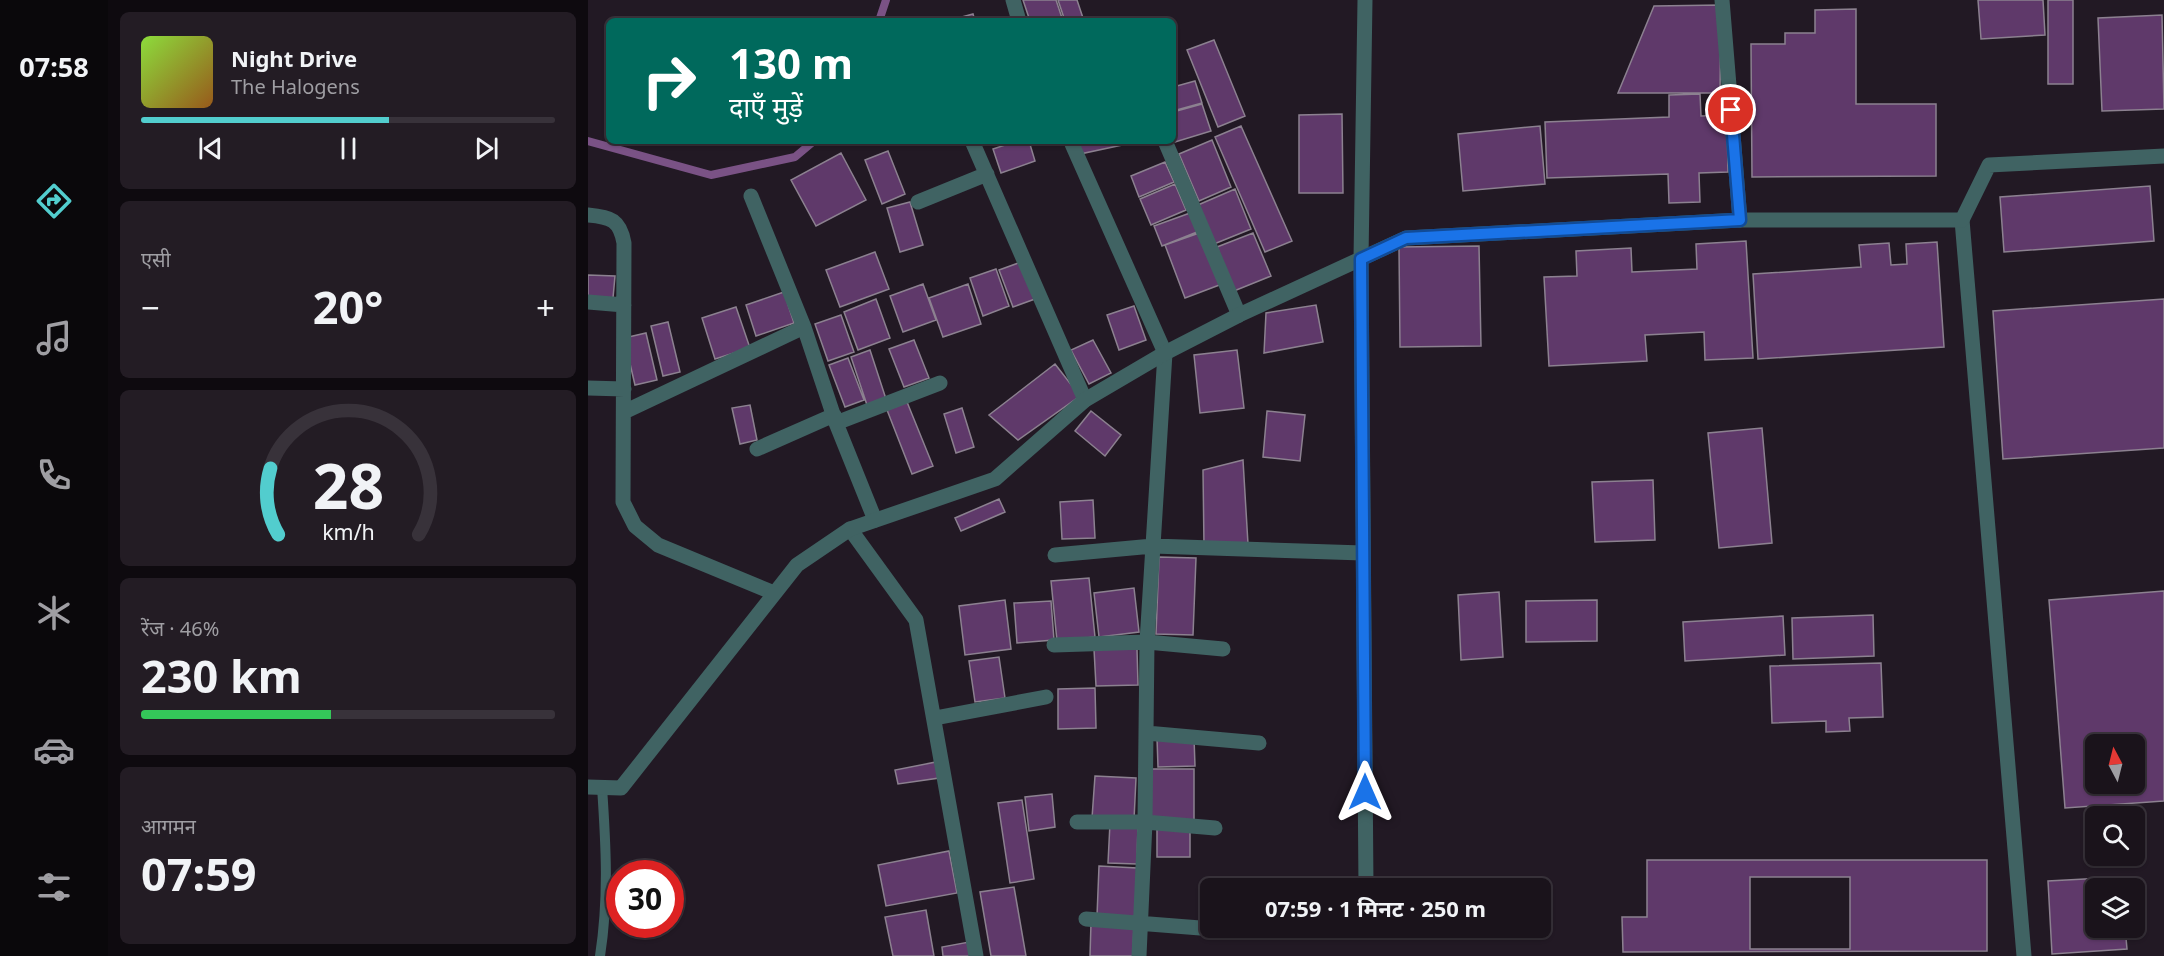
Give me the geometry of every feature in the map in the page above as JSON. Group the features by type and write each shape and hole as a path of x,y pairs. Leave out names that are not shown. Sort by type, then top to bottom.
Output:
{"street":[{"path":"1013,0 1018,18"},
{"path":"1365,0 1361,259 1366,878"},
{"path":"1722,0 1740,220"},
{"path":"973,144 1085,400"},
{"path":"1072,144 1165,353 1147,642 1145,822 1139,956"},
{"path":"1166,144 1239,315"},
{"path":"2024,956 1962,220 1989,165 2164,156"},
{"path":"918,202 987,174"},
{"path":"751,196 804,327 835,419 875,520"},
{"path":"588,214 605,216 615,222 622,231 624,243 623,502 635,526 658,546 774,593"},
{"path":"595,787 621,788 797,565 850,529 995,479 1085,400 1165,353 1239,315 1406,238 1740,220 1962,220"},
{"path":"588,302 624,305"},
{"path":"624,412 804,327"},
{"path":"757,449 940,382"},
{"path":"588,388 624,389"},
{"path":"850,529 916,620 976,956"},
{"path":"1055,555 1153,546 1364,554"},
{"path":"1054,645 1147,642 1223,649"},
{"path":"935,718 1047,697"},
{"path":"1146,733 1259,743"},
{"path":"1077,822 1145,822 1215,828"},
{"path":"1086,919 1200,928"}],"lane":[{"path":"595,787 608,870 605,925 600,956"}],"building":[{"path":"1023,0 1056,0 1062,18 1029,18"},
{"path":"1058,0 1077,0 1083,18 1064,18"},
{"path":"1978,0 2043,0 2045,35 1981,39"},
{"path":"2048,0 2073,0 2073,84 2048,84"},
{"path":"1721,5 1720,93 1618,93 1654,6"},
{"path":"1856,9 1856,104 1936,104 1936,176 1752,177 1751,44 1785,44 1785,33 1815,33 1815,10"},
{"path":"973,14 974,18 958,18"},
{"path":"2162,15 2164,109 2102,111 2098,18"},
{"path":"1214,40 1245,116 1218,127 1187,50"},
{"path":"1195,81 1202,103 1176,110 1176,86"},
{"path":"1700,94 1701,116 1727,115 1728,172 1699,173 1700,202 1669,203 1668,174 1547,178 1545,122 1669,117 1669,95"},
{"path":"1202,104 1211,131 1176,142 1176,111"},
{"path":"1342,114 1343,193 1299,193 1299,115"},
{"path":"1241,126 1292,241 1265,252 1215,137"},
{"path":"1540,126 1545,184 1463,191 1458,134"},
{"path":"1212,140 1231,187 1199,201 1179,154"},
{"path":"1008,144 1030,144 1035,161 1001,173 993,149"},
{"path":"1078,144 1127,144 1080,154"},
{"path":"888,151 905,194 882,204 865,160"},
{"path":"841,153 866,200 816,226 791,180"},
{"path":"1165,162 1174,182 1139,197 1131,176"},
{"path":"1175,184 1186,210 1151,225 1140,199"},
{"path":"2150,186 2154,241 2004,252 2000,197"},
{"path":"1235,189 1251,229 1214,244 1198,205"},
{"path":"910,202 923,245 900,252 887,208"},
{"path":"1190,213 1197,232 1162,246 1154,226"},
{"path":"1202,232 1222,284 1185,298 1165,245"},
{"path":"1253,233 1271,276 1234,291 1217,247"},
{"path":"1746,241 1753,358 1705,360 1704,332 1645,335 1647,361 1549,366 1544,277 1577,276 1576,251 1631,248 1632,272 1697,269 1696,244"},
{"path":"1937,242 1944,347 1758,359 1753,274 1861,267 1859,245 1889,243 1891,265 1907,264 1906,244"},
{"path":"1479,246 1481,346 1400,347 1399,247"},
{"path":"875,252 889,289 840,307 826,270"},
{"path":"1021,262 1035,299 1013,307 999,270"},
{"path":"996,269 1009,306 983,316 970,278"},
{"path":"588,275 615,276 613,298 588,297"},
{"path":"923,284 936,320 903,332 890,296"},
{"path":"968,284 981,324 943,337 929,298"},
{"path":"784,292 794,323 756,336 746,305"},
{"path":"876,299 890,338 858,350 844,312"},
{"path":"2164,299 2164,448 2003,459 1993,311"},
{"path":"1316,305 1323,342 1264,353 1266,313"},
{"path":"1134,306 1146,340 1119,350 1107,315"},
{"path":"736,307 750,348 715,359 702,318"},
{"path":"841,315 854,352 828,361 815,324"},
{"path":"668,322 680,372 663,376 651,326"},
{"path":"646,333 657,380 635,385 624,338"},
{"path":"914,340 929,378 904,387 889,349"},
{"path":"1093,340 1111,373 1089,384 1071,350"},
{"path":"870,350 886,399 867,405 851,357"},
{"path":"1237,350 1244,408 1200,413 1194,355"},
{"path":"848,358 864,400 845,407 829,365"},
{"path":"1055,364 1080,396 1018,440 989,415"},
{"path":"907,402 933,466 912,474 887,410"},
{"path":"750,405 757,440 740,444 732,408"},
{"path":"962,408 974,447 956,453 944,414"},
{"path":"1091,411 1121,435 1105,456 1075,431"},
{"path":"1267,411 1305,415 1300,461 1263,457"},
{"path":"1762,428 1772,543 1719,548 1708,433"},
{"path":"1243,460 1248,544 1204,546 1203,470"},
{"path":"1653,480 1655,540 1595,542 1592,482"},
{"path":"999,499 1005,512 961,531 955,518"},
{"path":"1093,500 1095,538 1062,539 1060,502"},
{"path":"1159,557 1196,558 1193,635 1156,634"},
{"path":"1089,578 1095,637 1057,641 1051,581"},
{"path":"1134,588 1139,632 1099,637 1094,593"},
{"path":"2164,591 2164,801 2065,808 2049,600"},
{"path":"1499,592 1503,657 1461,660 1458,595"},
{"path":"1005,600 1011,649 965,655 959,606"},
{"path":"1597,600 1597,641 1526,642 1526,601"},
{"path":"1051,601 1054,640 1017,643 1014,603"},
{"path":"1873,615 1874,656 1793,659 1792,618"},
{"path":"1783,616 1785,655 1685,661 1683,622"},
{"path":"1094,649 1137,649 1138,685 1096,686"},
{"path":"999,657 1005,698 975,702 969,661"},
{"path":"1881,663 1883,717 1849,718 1850,731 1826,732 1826,721 1772,723 1770,666"},
{"path":"1095,688 1096,728 1058,729 1058,689"},
{"path":"1157,738 1194,738 1195,766 1158,767"},
{"path":"936,762 939,778 898,784 895,770"},
{"path":"1151,769 1194,769 1194,822 1151,822"},
{"path":"1095,776 1136,778 1134,820 1092,818"},
{"path":"1052,794 1055,827 1029,831 1025,797"},
{"path":"1022,800 1034,879 1010,883 998,803"},
{"path":"1110,823 1138,825 1137,864 1108,863"},
{"path":"1157,829 1190,830 1190,857 1157,857"},
{"path":"949,851 957,893 886,906 878,865"},
{"path":"1647,860 1987,860 1987,951 1623,952 1622,917 1647,917","holes":["1750,877 1850,877 1850,949 1750,949"]},
{"path":"1099,866 1137,868 1135,917 1097,916"},
{"path":"2085,879 2085,938 2126,938 2127,949 2052,954 2048,881"},
{"path":"1014,887 1026,956 991,956 980,892"},
{"path":"926,910 934,956 893,956 885,917"},
{"path":"1091,923 1134,924 1133,956 1090,956"},
{"path":"969,942 972,956 943,956 942,947"}],"waterway":[{"path":"880,18 886,0"},
{"path":"588,141 711,175 795,157 810,144"}],"route":[{"path":"1365,792 1361,259 1406,238 1740,220 1731,110"}]}
